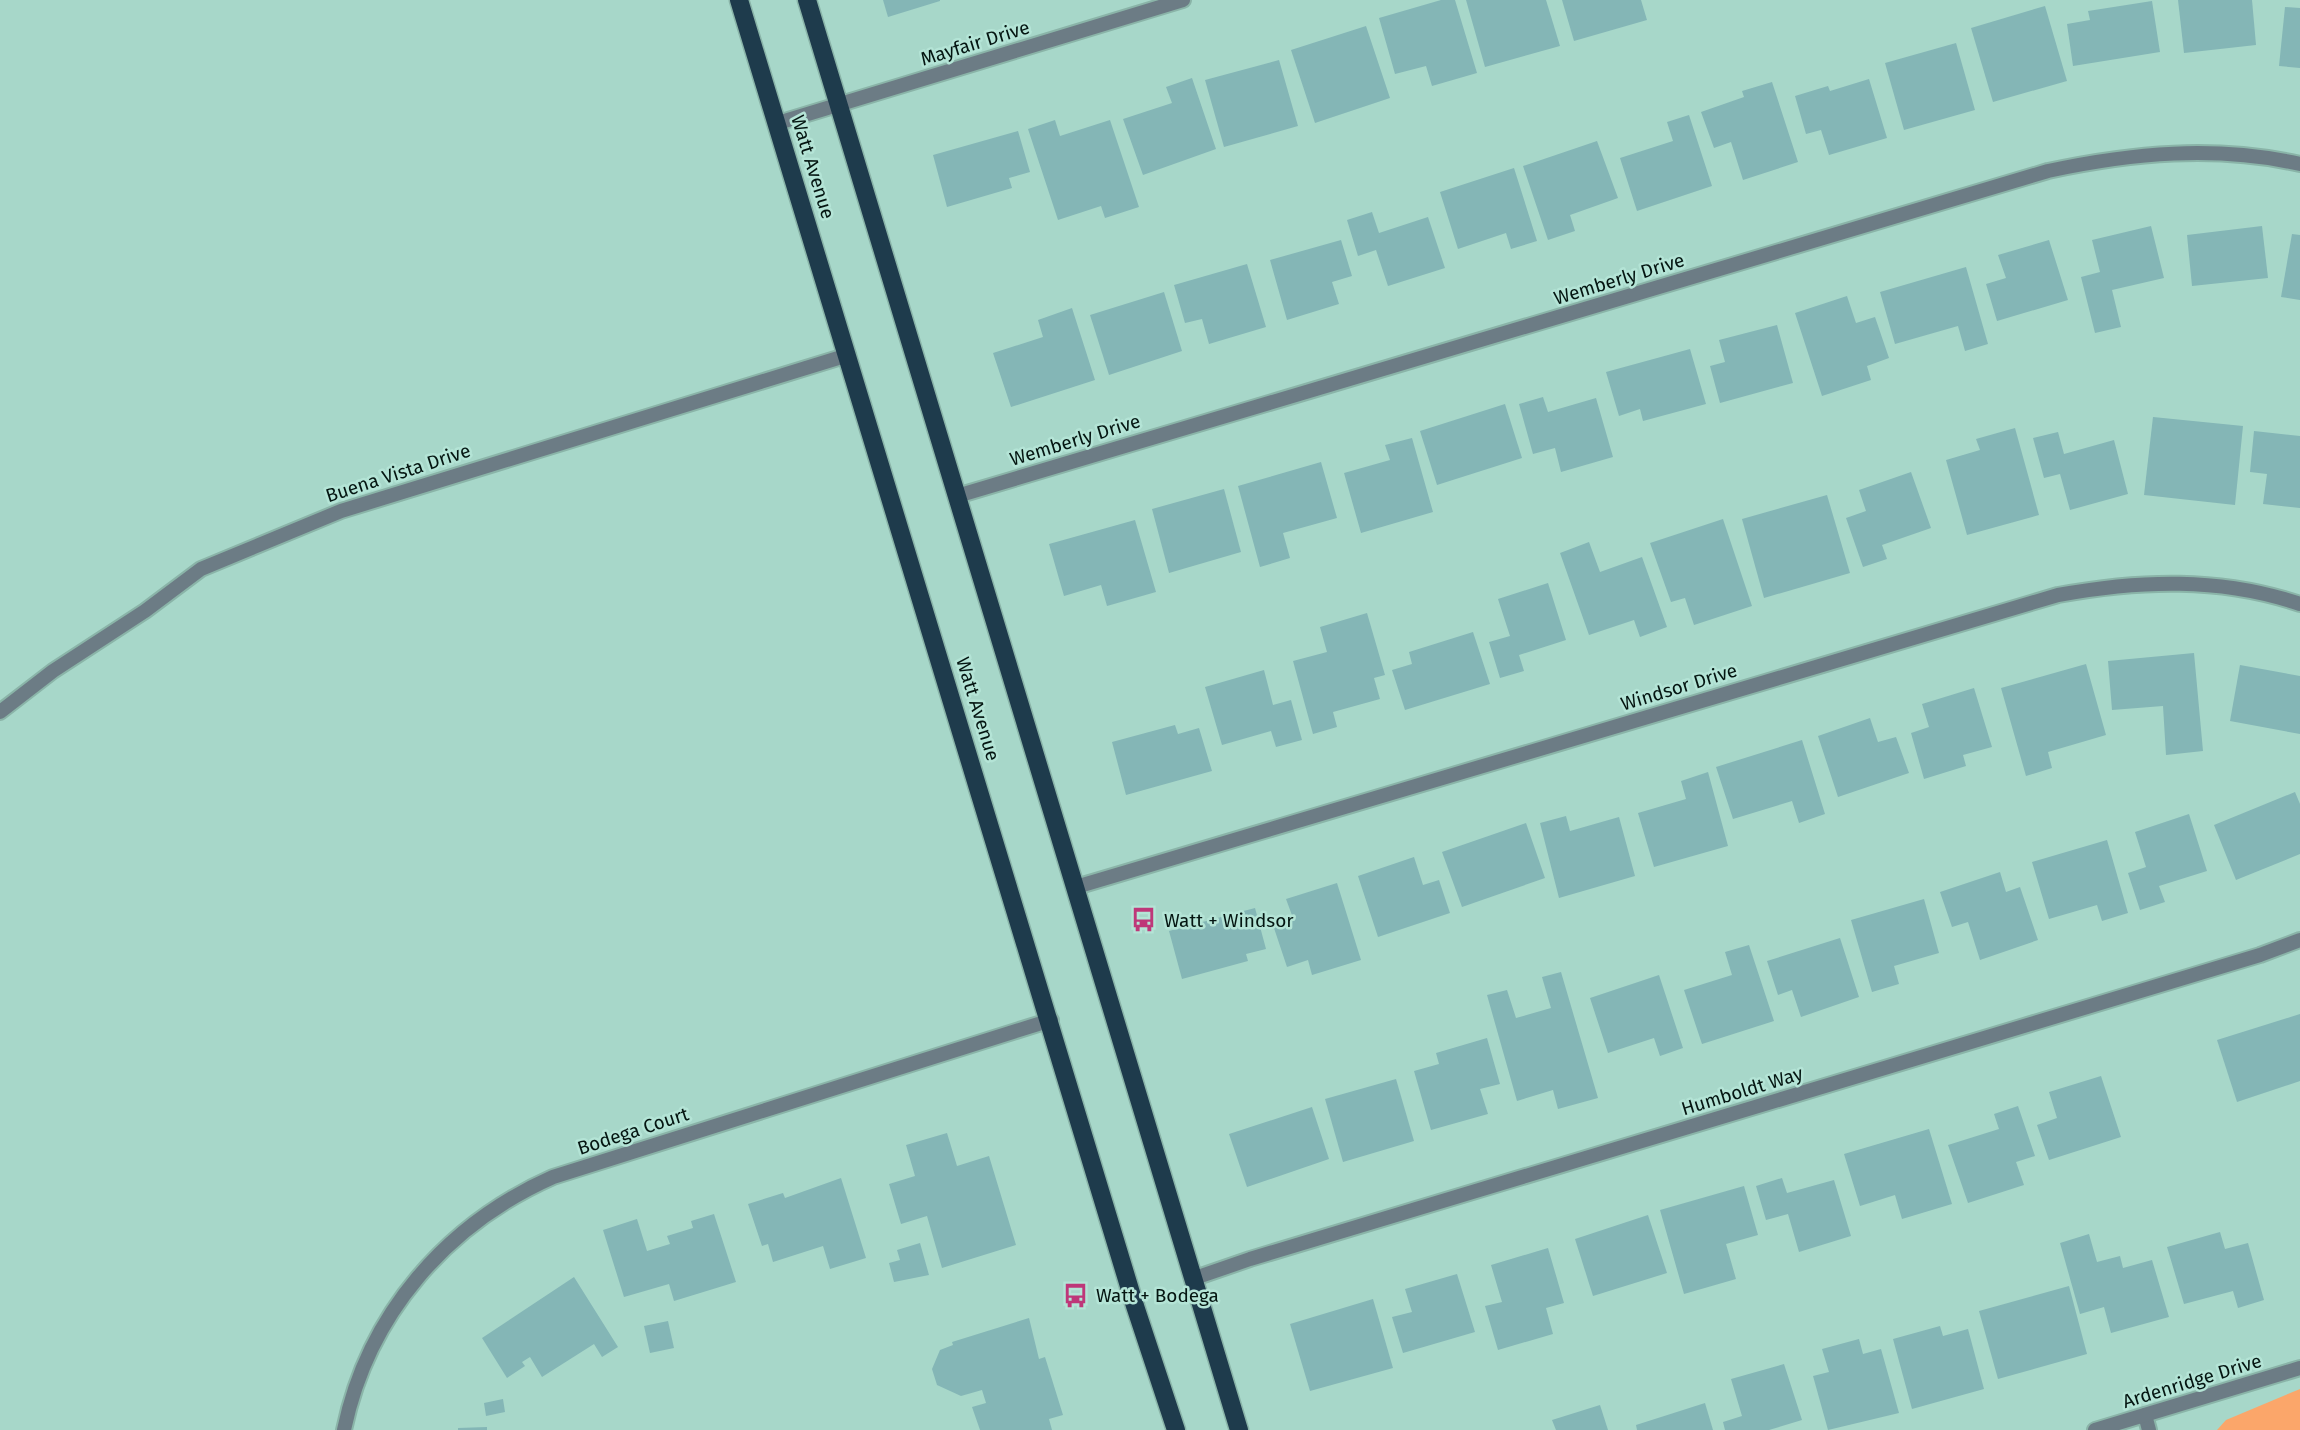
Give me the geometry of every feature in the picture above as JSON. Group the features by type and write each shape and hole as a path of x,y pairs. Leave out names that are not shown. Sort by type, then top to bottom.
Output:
{"main road":[{"name":"Watt Avenue","path":"739,0 1051,1020 1135,1306 1177,1430"},
{"path":"807,0 1239,1430"}],"street":[{"name":"Mayfair Drive","path":"778,123 1183,0"},
{"name":"Wemberly Drive","path":"957,496 2048,171 2105,159 2163,153 2222,153 2300,164"},
{"name":"Buena Vista Drive","path":"0,712 53,671 145,611 201,569 270,538 341,511 848,355"},
{"name":"Windsor Drive","path":"1076,887 2058,595 2118,584 2178,582 2238,588 2300,604"},
{"name":"Humboldt Way","path":"1195,1278 1250,1259 2260,955 2300,940"},
{"name":"Bodega Court","path":"344,1430 365,1360 393,1308 431,1260 466,1228 526,1189 566,1172 1051,1020"},
{"name":"Ardenridge Drive","path":"2095,1430 2300,1368"},
{"path":"2145,1415 2149,1430"}],"shaded area":[{"path":"2300,1389 2300,1430 2217,1430 2226,1420"}],"building":[{"path":"883,0 940,0 940,1 888,17"},
{"path":"1441,0 1455,0 1477,73 1432,86 1426,66 1395,74 1379,18"},
{"path":"1466,0 1546,0 1560,46 1485,67"},
{"path":"1562,0 1641,0 1647,20 1574,41"},
{"path":"2178,0 2252,0 2256,45 2184,53"},
{"path":"2152,1 2160,52 2073,66 2067,24 2090,20 2088,11"},
{"path":"2045,6 2067,81 1993,102 1971,28"},
{"path":"2285,7 2300,8 2300,68 2279,66"},
{"path":"1366,26 1390,98 1315,123 1291,50"},
{"path":"1956,43 1975,110 1904,130 1885,63"},
{"path":"1279,60 1298,126 1224,147 1205,80"},
{"path":"1192,78 1216,149 1143,175 1123,119 1172,103 1166,87"},
{"path":"1869,79 1887,138 1829,155 1821,130 1806,134 1795,96 1828,86 1830,91"},
{"path":"1772,82 1798,162 1743,180 1731,142 1714,148 1701,112 1744,97 1742,91"},
{"path":"1689,115 1712,186 1637,211 1620,158 1673,141 1667,122"},
{"path":"1055,120 1060,136 1110,120 1139,207 1105,218 1101,206 1058,220 1028,129"},
{"path":"1018,131 1030,172 1009,178 1012,188 947,207 933,155"},
{"path":"1597,141 1618,198 1570,215 1575,231 1548,240 1523,166"},
{"path":"1514,168 1537,241 1511,249 1506,233 1458,249 1440,192"},
{"path":"1372,212 1379,233 1428,217 1445,268 1388,286 1376,250 1358,256 1347,220"},
{"path":"2151,226 2164,278 2112,290 2121,327 2095,333 2081,277 2100,272 2092,240"},
{"path":"2262,226 2268,278 2192,286 2187,235"},
{"path":"2292,234 2300,235 2300,300 2281,297"},
{"path":"1341,240 1352,276 1332,282 1339,304 1287,320 1270,260"},
{"path":"2049,240 2068,300 1997,321 1986,284 2006,278 1998,255"},
{"path":"1247,264 1266,327 1209,344 1202,319 1185,323 1174,285"},
{"path":"1966,267 1988,344 1965,351 1958,326 1895,344 1880,292"},
{"path":"1164,292 1182,351 1109,375 1090,315"},
{"path":"1847,296 1856,323 1875,317 1889,358 1867,366 1871,380 1822,396 1795,313"},
{"path":"1072,308 1095,380 1011,407 993,353 1043,337 1038,320"},
{"path":"1777,325 1793,383 1720,403 1710,366 1725,362 1719,340"},
{"path":"1690,349 1706,404 1643,421 1640,409 1619,416 1606,372"},
{"path":"1543,397 1548,412 1596,398 1613,457 1561,472 1555,448 1533,454 1519,404"},
{"path":"1505,404 1522,458 1437,485 1420,431"},
{"path":"2153,417 2243,426 2235,505 2144,495"},
{"path":"2015,428 2039,515 1967,535 1946,460 1980,450 1976,439"},
{"path":"2254,431 2300,436 2300,508 2263,504 2267,474 2250,472"},
{"path":"2058,432 2064,454 2114,440 2128,494 2070,510 2060,474 2044,478 2033,438"},
{"path":"1412,438 1433,512 1361,533 1344,473 1390,460 1385,445"},
{"path":"1321,462 1337,518 1283,533 1290,558 1260,567 1238,486"},
{"path":"1911,472 1931,528 1882,545 1887,559 1863,567 1846,518 1866,511 1859,490"},
{"path":"1224,489 1241,552 1169,573 1152,509"},
{"path":"1827,495 1850,573 1764,598 1742,519"},
{"path":"1723,519 1752,606 1694,625 1685,598 1671,602 1650,543"},
{"path":"1135,520 1156,592 1107,606 1101,585 1064,596 1049,544"},
{"path":"1589,542 1600,572 1642,557 1667,627 1640,637 1634,620 1589,635 1560,553"},
{"path":"1548,583 1566,640 1519,655 1524,671 1500,678 1489,642 1510,636 1498,599"},
{"path":"1367,613 1385,675 1374,678 1380,699 1333,712 1337,727 1313,734 1293,661 1327,652 1320,627"},
{"path":"1473,632 1490,684 1405,710 1392,670 1412,664 1409,652"},
{"path":"2194,653 2203,751 2166,755 2163,706 2112,710 2108,661"},
{"path":"2086,664 2106,735 2048,752 2052,768 2026,776 2001,688"},
{"path":"2240,665 2300,676 2300,734 2230,721"},
{"path":"1264,670 1273,705 1291,700 1302,740 1276,747 1271,731 1222,745 1205,687"},
{"path":"1974,688 1992,747 1963,755 1966,766 1924,779 1911,733 1929,727 1922,704"},
{"path":"1870,718 1878,742 1896,737 1909,773 1838,797 1818,736"},
{"path":"1175,725 1178,734 1199,728 1212,771 1126,795 1112,742"},
{"path":"1802,740 1825,814 1799,823 1792,801 1733,819 1716,767"},
{"path":"1708,772 1728,846 1654,867 1638,813 1686,799 1681,781"},
{"path":"2295,792 2300,804 2300,854 2236,880 2214,825"},
{"path":"2189,814 2207,871 2159,886 2165,902 2140,910 2128,873 2146,867 2135,832"},
{"path":"1566,816 1570,831 1619,817 1635,876 1559,898 1540,823"},
{"path":"1526,823 1545,878 1462,907 1442,852"},
{"path":"2107,840 2128,913 2102,921 2097,905 2049,919 2032,862"},
{"path":"1414,857 1423,885 1439,880 1450,913 1378,937 1358,876"},
{"path":"2000,872 2006,892 2020,887 2038,940 1980,960 1968,922 1952,927 1940,892"},
{"path":"1337,883 1361,960 1312,975 1308,960 1287,967 1273,925 1293,918 1286,899"},
{"path":"1924,899 1939,953 1894,966 1899,984 1872,992 1851,920"},
{"path":"1255,908 1266,949 1246,954 1248,961 1182,979 1169,931"},
{"path":"1840,938 1859,997 1801,1017 1792,990 1778,995 1767,961"},
{"path":"1749,945 1774,1021 1702,1044 1684,990 1732,975 1725,952"},
{"path":"1561,972 1598,1098 1558,1109 1553,1090 1517,1101 1487,995 1507,990 1516,1018 1551,1008 1542,977"},
{"path":"1659,975 1683,1048 1660,1056 1654,1038 1608,1053 1590,998"},
{"path":"2300,1014 2300,1081 2237,1102 2217,1040"},
{"path":"1487,1038 1500,1084 1480,1089 1488,1114 1431,1130 1414,1071 1439,1064 1436,1053"},
{"path":"2101,1076 2121,1137 2049,1160 2037,1125 2057,1118 2049,1092"},
{"path":"1396,1079 1414,1141 1343,1162 1325,1099"},
{"path":"2018,1106 2035,1156 2016,1162 2024,1185 1968,1203 1948,1145 1999,1129 1994,1114"},
{"path":"1312,1107 1329,1159 1247,1187 1229,1134"},
{"path":"1929,1129 1952,1204 1902,1219 1895,1195 1860,1206 1844,1154"},
{"path":"947,1133 957,1166 989,1156 1016,1245 942,1268 927,1216 901,1224 889,1184 915,1176 906,1145"},
{"path":"841,1178 866,1258 830,1269 823,1246 773,1262 768,1244 762,1246 748,1204 783,1193 785,1198"},
{"path":"1782,1178 1787,1193 1834,1180 1851,1236 1799,1252 1788,1214 1766,1220 1756,1186"},
{"path":"1744,1186 1758,1235 1726,1244 1736,1279 1684,1294 1660,1210"},
{"path":"714,1214 736,1282 674,1301 669,1284 624,1297 603,1230 637,1219 647,1251 670,1244 667,1236 693,1228 691,1221"},
{"path":"1648,1215 1667,1273 1593,1296 1575,1239"},
{"path":"2220,1232 2225,1249 2248,1243 2264,1300 2238,1308 2233,1291 2184,1304 2167,1247"},
{"path":"2089,1234 2097,1262 2120,1256 2123,1268 2152,1260 2169,1317 2111,1333 2104,1307 2080,1314 2060,1243"},
{"path":"920,1243 929,1275 894,1282 889,1263 900,1260 897,1250"},
{"path":"1548,1248 1564,1303 1546,1308 1553,1334 1498,1350 1485,1306 1502,1302 1491,1265"},
{"path":"1457,1274 1475,1332 1403,1353 1392,1317 1412,1312 1405,1289"},
{"path":"574,1277 618,1347 602,1357 594,1344 542,1377 530,1357 522,1362 525,1366 507,1378 482,1338"},
{"path":"2069,1286 2087,1354 1998,1379 1979,1311"},
{"path":"1373,1299 1393,1368 1310,1391 1290,1324"},
{"path":"1029,1318 1039,1359 1045,1357 1063,1415 1049,1419 1052,1430 980,1430 972,1407 986,1403 982,1390 961,1396 937,1385 932,1369 940,1350 953,1345 952,1342"},
{"path":"668,1321 674,1348 650,1353 644,1326"},
{"path":"1940,1326 1943,1336 1968,1329 1984,1389 1912,1409 1893,1339"},
{"path":"1859,1339 1863,1354 1881,1349 1899,1413 1828,1430 1813,1376 1829,1372 1822,1349"},
{"path":"1784,1364 1802,1420 1769,1430 1725,1430 1723,1422 1742,1416 1731,1379"},
{"path":"503,1399 505,1412 486,1416 484,1403"},
{"path":"1705,1403 1713,1430 1637,1430 1636,1425"},
{"path":"1600,1405 1608,1430 1556,1430 1552,1420"},
{"path":"487,1427 487,1430 458,1430 458,1428"}],"place":[{"name":"Watt + Windsor","path":"1144,920"},
{"name":"Watt + Bodega","path":"1076,1295"}]}
